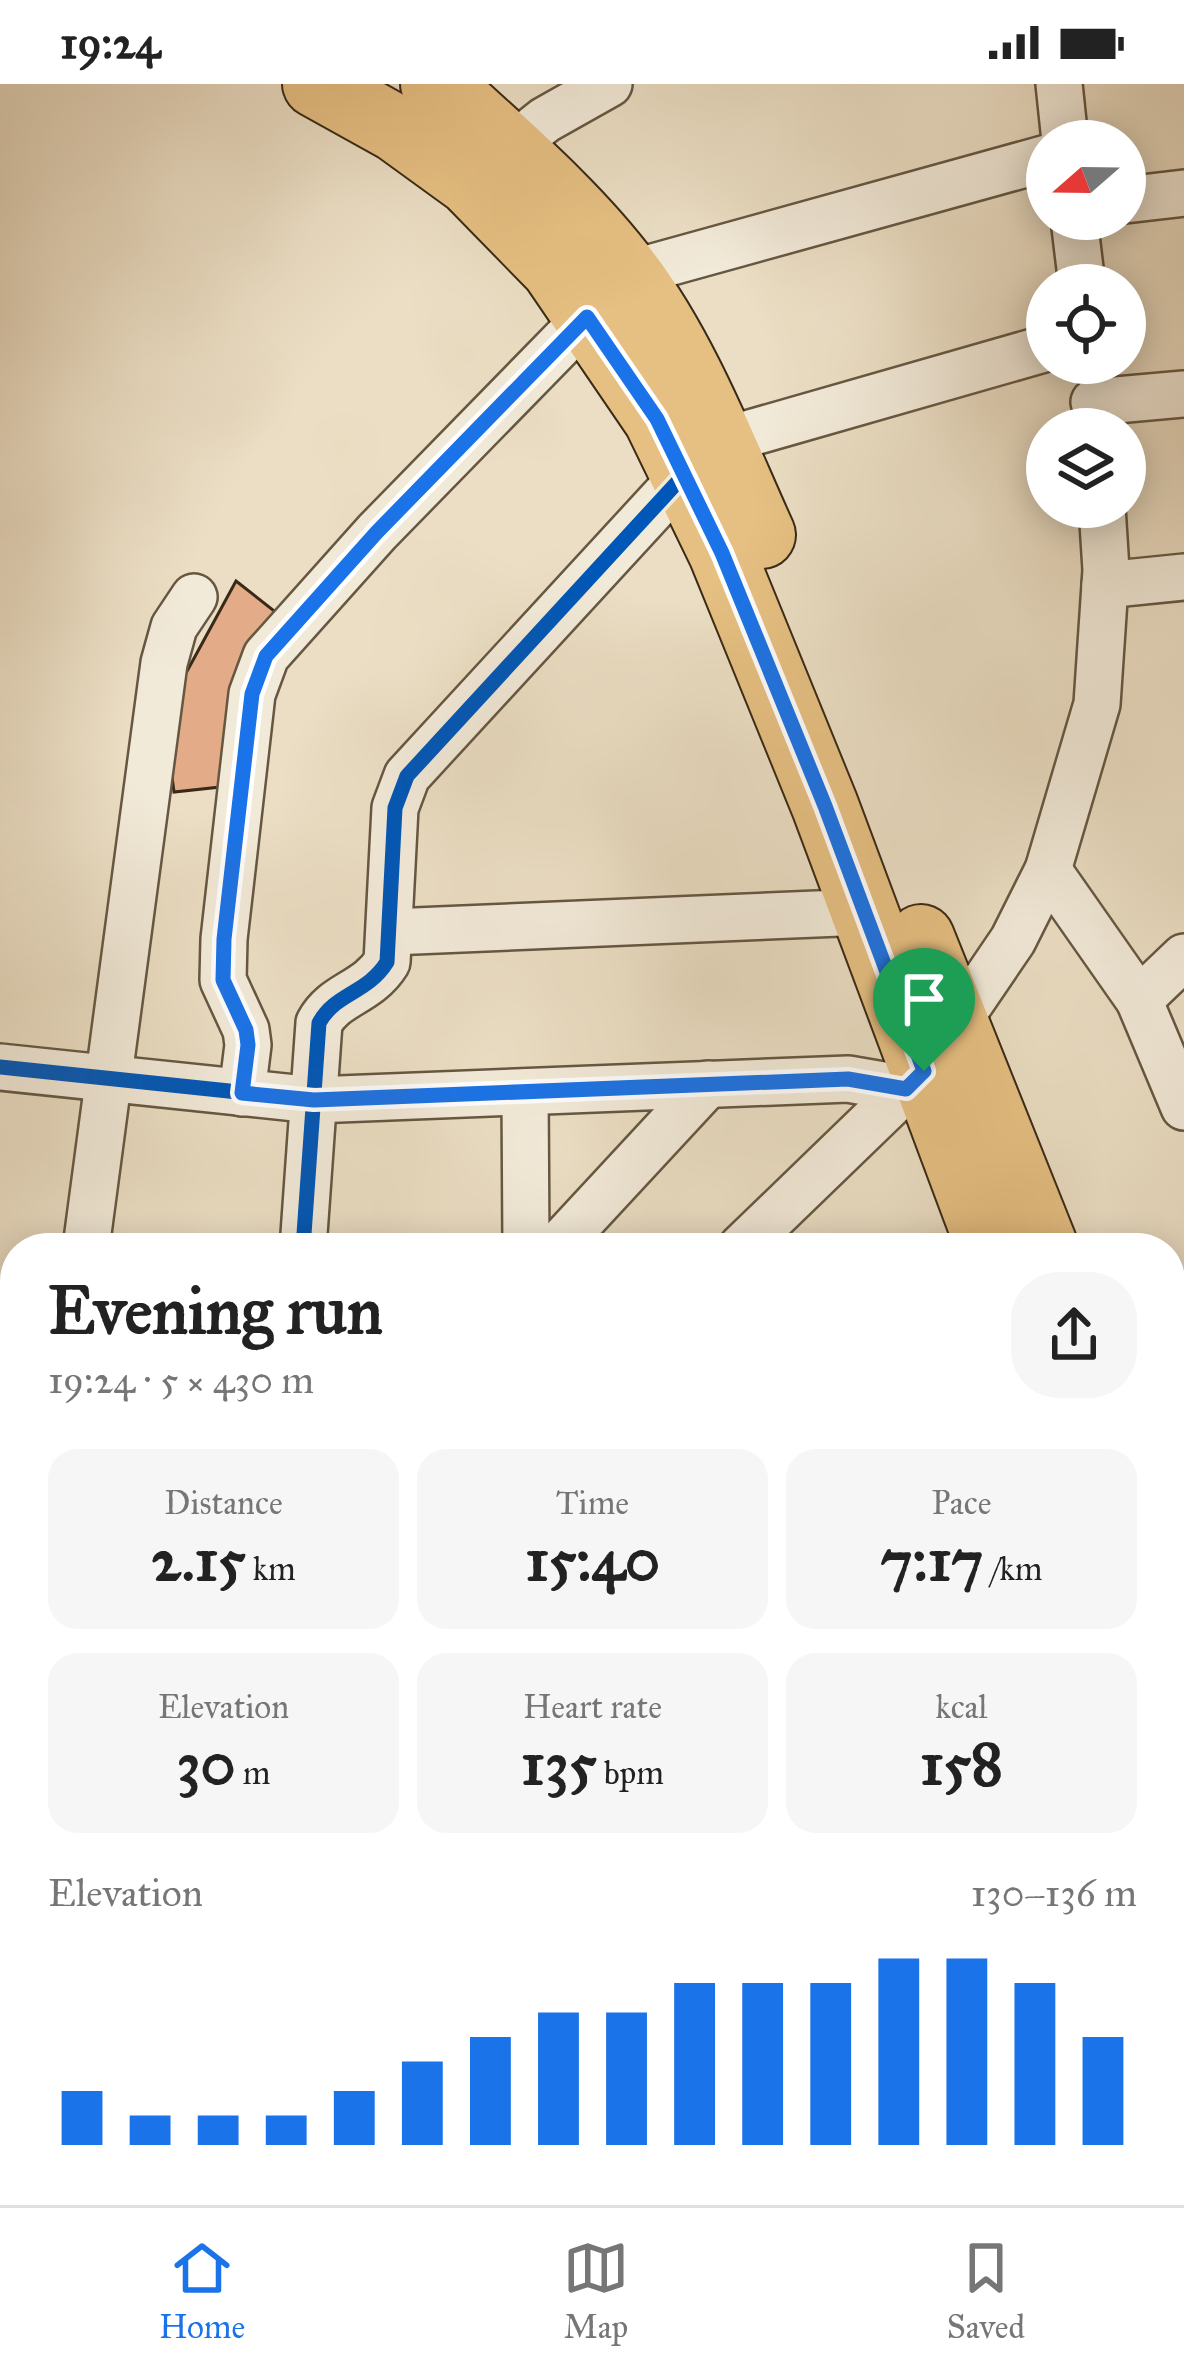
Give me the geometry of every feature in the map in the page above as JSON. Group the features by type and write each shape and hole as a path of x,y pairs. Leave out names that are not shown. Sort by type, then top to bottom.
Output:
{"main road":[{"path":"316,84 397,129 470,182 554,268 662,328 739,595 865,912 929,1062 1036,1233"},
{"path":"434,84 497,119 608,296"},
{"path":"702,458 771,555 985,1233"}],"street":[{"path":"497,119 545,120 609,84"},
{"path":"1059,84 1063,120"},
{"path":"242,1093 248,1045 223,980 224,939 252,694 266,656 377,532 608,296 1026,165"},
{"path":"1146,198 1184,193"},
{"path":"303,1233 319,1023 327,1008 376,980 387,962 395,808 407,776 702,458 1026,355"},
{"path":"1093,398 1184,394"},
{"path":"757,1233 929,1062 1012,940 1048,870 1097,704 1105,585 1103,528"},
{"path":"1105,585 1184,577"},
{"path":"88,1233 164,663 173,628 194,597"},
{"path":"1048,870 1139,1000 1184,1107"},
{"path":"391,932 865,912"},
{"path":"1139,1000 1184,957"},
{"path":"0,1067 314,1100 848,1079 929,1062"},
{"path":"570,1233 708,1084"},
{"path":"525,1091 526,1233"}],"building":[{"path":"236,581 278,614 220,787 174,792 170,762 173,697"}],"cycle path":[{"path":"242,1093 248,1045 223,980 224,939 252,694 266,656 377,532 587,317"},
{"path":"304,1233 319,1023 387,962 395,808 407,776 684,475"},
{"path":"0,1067 314,1100 848,1079 906,1089"}],"route":[{"path":"587,317 657,419 722,553 825,806 924,1071 906,1089 848,1079 314,1100 242,1093 248,1045 223,980 224,939 252,694 266,656 377,532 587,317"}]}
